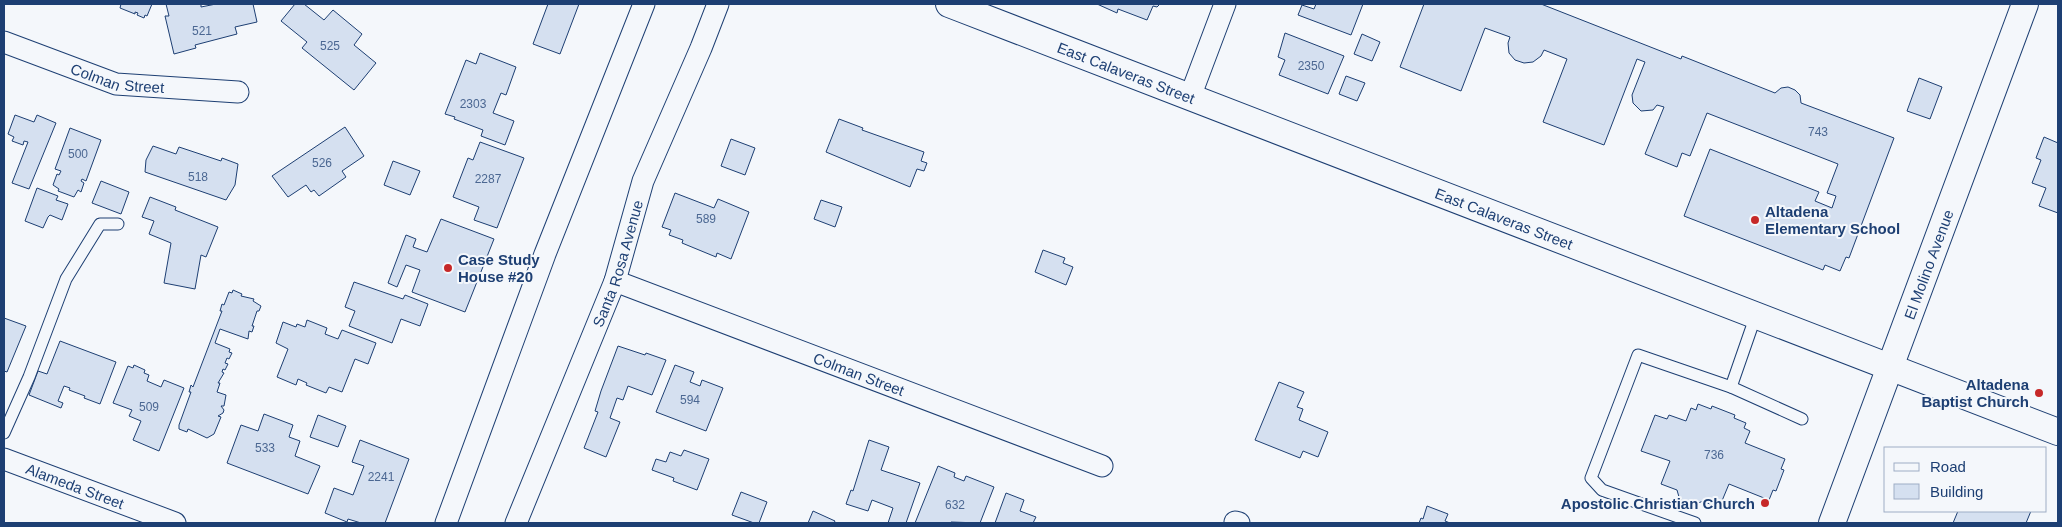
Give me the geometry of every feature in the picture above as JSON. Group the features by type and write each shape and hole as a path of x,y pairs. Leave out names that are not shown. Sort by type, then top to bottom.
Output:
{"street":[{"path":"446,523 545,254 644,4"},
{"name":"Santa Rosa Avenue","path":"516,523 615,281 643,181 718,4"},
{"name":"East Calaveras Street","path":"949,4 2058,432"},
{"path":"1190,97 1225,4"},
{"name":"El Molino Avenue","path":"1832,523 2024,4"},
{"name":"Colman Street","path":"4,42 116,84 238,92"},
{"name":"Colman Street","path":"615,281 1102,466"},
{"name":"Alameda Street","path":"4,459 175,523"}],"lane":[{"path":"4,433 29,377 66,279 100,224 118,224"},
{"path":"1731,387 1756,315"},
{"path":"1695,523 1602,490 1591,478 1638,355 1731,387 1802,419"}],"building":[{"path":"121,4 152,4 147,16 145,15 144,18 137,15 138,13 135,12 135,14 120,8"},
{"path":"166,4 201,4 201,7 216,4 253,4 257,22 235,27 237,34 195,45 196,48 174,54 165,16 169,16"},
{"path":"295,4 304,4 324,20 333,10 362,34 354,45 376,63 354,90 302,48 307,42 281,21"},
{"path":"548,4 579,4 560,54 533,44"},
{"path":"1097,4 1160,4 1157,7 1153,6 1147,20 1118,9 1117,13"},
{"path":"1316,4 1363,4 1351,35 1298,15 1302,5 1314,9"},
{"path":"1424,4 1541,4 1681,59 1682,56 1775,93 1781,88 1788,87 1800,95 1801,103 1894,138 1849,258 1846,257 1840,271 1825,265 1823,270 1684,216 1710,149 1819,192 1815,201 1832,208 1836,196 1827,193 1838,164 1707,113 1690,156 1682,153 1677,167 1645,154 1664,107 1657,105 1653,110 1641,111 1633,103 1632,95 1645,62 1637,59 1604,145 1543,122 1567,59 1544,50 1541,56 1533,62 1524,63 1515,60 1509,53 1508,43 1510,37 1485,28 1461,91 1400,67"},
{"path":"1285,33 1344,56 1328,94 1279,75 1285,60 1278,57"},
{"path":"1362,34 1380,42 1372,61 1354,54"},
{"path":"480,53 516,67 506,95 501,93 493,113 514,121 505,145 481,136 483,130 445,114 466,60 476,64"},
{"path":"1346,76 1365,83 1357,101 1339,94"},
{"path":"1919,78 1942,87 1930,119 1907,111"},
{"path":"15,115 34,122 37,115 56,123 29,189 12,183 28,142 24,141 23,145 12,141 14,137 8,134"},
{"path":"839,119 863,128 862,130 924,152 921,161 927,163 924,171 917,169 910,187 826,152"},
{"path":"345,127 364,156 342,171 346,177 319,196 314,190 311,192 306,185 288,197 272,176"},
{"path":"70,128 101,140 86,181 82,179 81,181 84,183 81,192 78,190 74,197 58,191 59,189 53,185 57,174 59,175 61,171 55,169"},
{"path":"2044,137 2058,143 2058,213 2039,206 2046,188 2032,183 2041,160 2036,158"},
{"path":"731,139 755,148 745,175 721,166"},
{"path":"480,142 524,158 497,228 474,220 479,207 453,197 468,158 473,160"},
{"path":"153,146 176,154 179,147 221,161 222,158 238,164 235,185 226,200 145,172 146,160"},
{"path":"393,161 420,171 410,195 384,185"},
{"path":"101,181 129,192 121,214 92,203"},
{"path":"37,188 58,196 56,200 68,204 62,220 50,215 43,228 25,221"},
{"path":"675,193 714,208 718,199 749,212 731,259 717,253 716,257 682,243 683,240 669,235 671,230 662,227"},
{"path":"150,197 176,207 175,210 218,227 206,257 201,255 195,289 164,283 171,243 149,234 154,221 142,217"},
{"path":"821,200 842,207 835,227 814,219"},
{"name":"Case Study House #20","path":"441,219 494,239 465,312 412,292 420,270 406,265 397,287 388,283 406,235 416,239 413,247 427,252"},
{"path":"1043,250 1065,258 1063,263 1073,267 1066,285 1035,272"},
{"path":"354,282 403,299 405,295 428,304 420,326 401,319 392,343 349,326 355,311 345,307"},
{"path":"233,290 242,294 241,296 254,299 253,301 261,306 259,311 257,311 252,332 249,331 248,339 220,329 215,343 230,349 229,352 232,353 229,359 227,358 225,363 228,364 225,370 223,369 222,372 224,373 218,383 220,383 217,392 226,395 224,406 221,406 224,410 218,416 221,417 214,434 207,438 188,429 187,432 179,429 179,425 191,392 189,392 191,385 193,387 222,311 220,311 222,304 224,305 229,292 232,293"},
{"path":"4,318 26,326 7,372 4,371"},
{"path":"307,320 327,328 325,334 338,339 342,330 376,343 368,364 355,359 342,392 329,387 326,393 306,385 307,383 298,379 296,385 277,377 288,349 276,343 283,322 296,327 297,324 305,327"},
{"path":"60,341 116,362 100,404 84,398 85,396 64,386 58,401 63,403 61,408 29,395 38,371 47,374"},
{"path":"618,346 666,360 652,395 628,386 623,400 617,398 610,418 620,422 606,457 584,448 598,412 595,411 601,391"},
{"path":"134,365 145,370 144,373 149,375 147,381 161,387 164,380 184,388 159,451 133,440 141,421 129,416 132,410 113,403 128,366 133,368"},
{"path":"675,365 694,372 690,382 700,386 702,380 723,388 706,431 656,412"},
{"path":"1279,382 1304,392 1297,407 1303,409 1299,420 1328,432 1318,457 1303,451 1300,458 1255,440"},
{"path":"1698,404 1711,409 1712,406 1735,415 1734,418 1746,423 1744,428 1750,431 1745,443 1785,459 1781,469 1784,470 1776,491 1773,490 1769,500 1729,484 1719,508 1703,501 1690,504 1683,502 1677,490 1661,484 1670,461 1641,451 1655,415 1667,419 1669,415 1686,421 1691,408 1696,410"},
{"path":"264,414 293,425 289,437 300,441 295,456 320,466 308,494 227,463 241,425 258,431"},
{"path":"318,415 346,426 338,447 310,437"},
{"path":"360,440 409,459 385,523 361,523 348,519 347,522 325,513 334,488 353,495 364,466 352,462"},
{"path":"869,440 889,447 881,470 920,483 906,523 888,523 893,508 872,500 868,511 846,504 851,490 853,491"},
{"path":"684,450 709,459 697,490 673,481 674,478 652,470 656,459 666,462 670,452 681,456"},
{"path":"938,466 955,473 954,477 964,481 966,476 994,487 980,523 915,523"},
{"path":"741,492 767,502 759,523 732,515"},
{"path":"1006,493 1024,500 1020,511 1036,517 1033,523 995,523"},
{"path":"1427,506 1448,514 1445,521 1450,523 1419,523 1421,518 1423,519"},
{"path":"813,511 835,521 834,523 808,523"},
{"path":"1958,512 2031,512 2026,523 1953,523"}],"place":[{"name":"Altadena Elementary School","path":"1755,220"},
{"name":"Case Study House #20","path":"448,268"},
{"name":"Altadena Baptist Church","path":"2039,393"},
{"name":"Apostolic Christian Church","path":"1765,503"}]}
